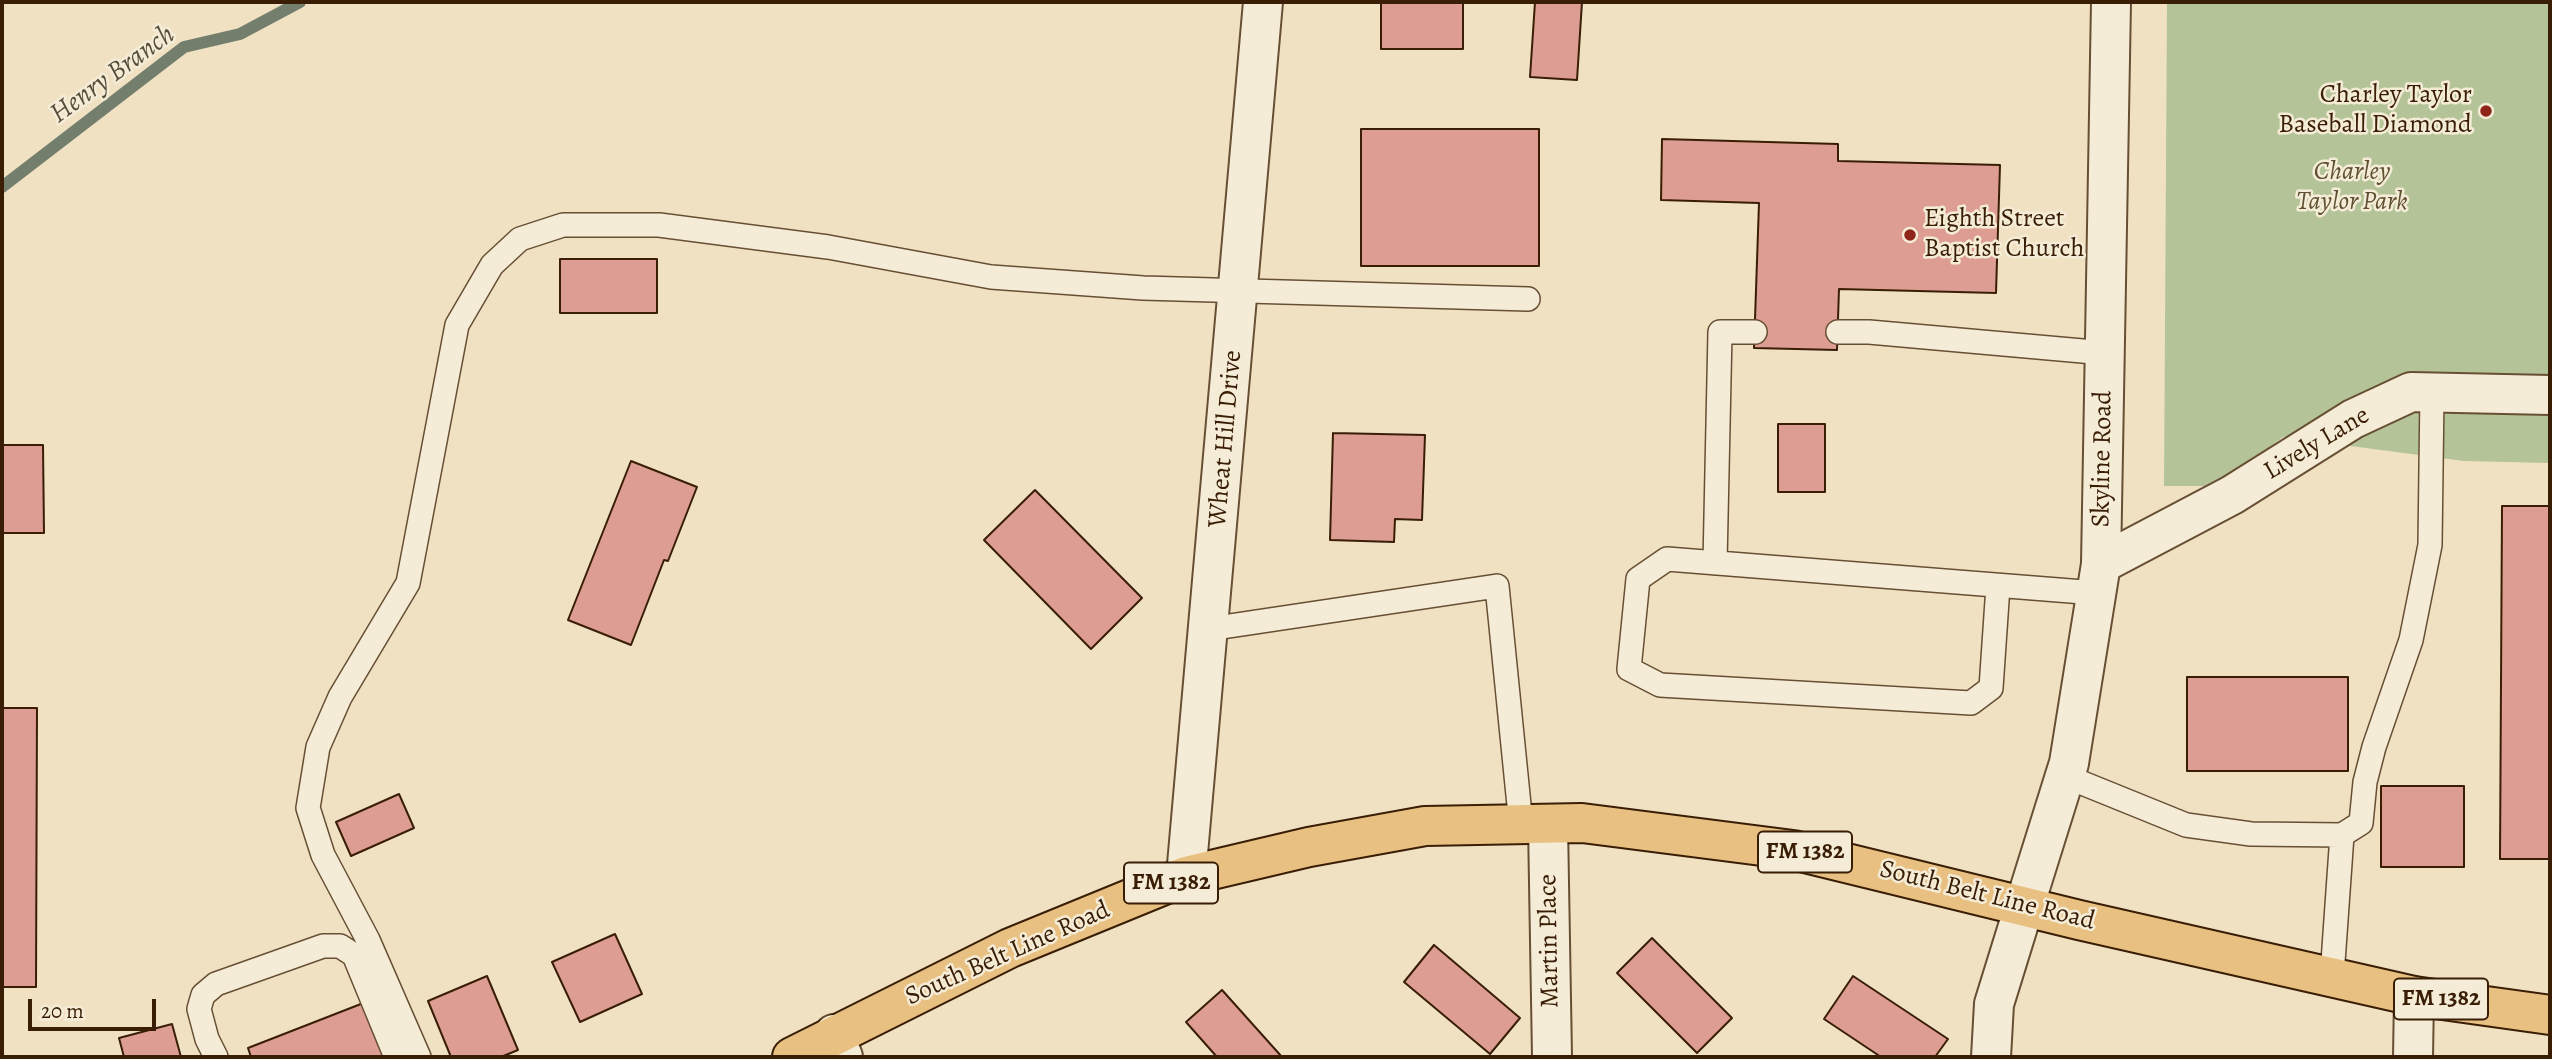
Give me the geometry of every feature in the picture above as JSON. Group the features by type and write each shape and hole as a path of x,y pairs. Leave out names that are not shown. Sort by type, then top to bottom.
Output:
{"main road":[{"name":"South Belt Line Road","path":"792,1057 839,1046 1010,948 1186,876 1309,847 1425,826 1582,823 1793,850 2024,907 2414,996 2550,1015"}],"street":[{"name":"Wheat Hill Drive","path":"1186,876 1264,2"},
{"name":"Skyline Road","path":"1991,1057 1994,1004 2065,776 2099,579 2111,2"},
{"name":"Lively Lane","path":"2099,579 2353,419 2411,392 2550,394"},
{"name":"Martin Place","path":"1534,825 1552,1057"},
{"path":"2413,1057 2414,996"}],"lane":[{"path":"419,1057 368,940 323,855 308,808 318,747 334,709 408,583 457,326 492,265 520,239 563,225 659,225 828,247 990,277 1239,292 1528,299"},
{"path":"1715,563 1720,332 1755,332"},
{"path":"1838,332 1869,332 2105,353"},
{"path":"2065,776 2186,825 2251,834 2342,835 2361,823 2365,782 2374,747 2411,640 2430,545 2432,393"},
{"path":"1998,586 1991,688 1971,703 1660,685 1629,669 1637,579 1667,559 1998,586 2099,579"},
{"path":"1209,629 1497,586 1534,825"},
{"path":"2332,976 2342,835"},
{"path":"216,1057 199,1009 203,995 216,984 323,946 340,946 354,955 396,1057"}],"green space":[{"name":"Charley Taylor Park","path":"2167,2 2550,2 2550,463 2464,461 2283,437 2217,486 2164,486"}],"building":[{"path":"1381,2 1463,2 1463,49 1381,49"},
{"path":"1535,2 1582,2 1577,80 1530,77"},
{"path":"1361,129 1539,129 1539,266 1361,266"},
{"path":"1662,139 1838,144 1838,161 2000,165 1996,293 1839,289 1837,350 1754,348 1759,203 1661,200"},
{"path":"560,259 657,259 657,313 560,313"},
{"path":"1778,424 1825,424 1825,492 1778,492"},
{"path":"1333,433 1425,435 1422,520 1395,519 1394,542 1330,540"},
{"path":"2,445 43,445 44,533 2,533"},
{"path":"631,461 697,487 668,561 664,560 631,645 568,620"},
{"path":"1035,490 1142,598 1091,649 984,540"},
{"path":"2502,506 2550,506 2550,859 2500,859"},
{"path":"2187,677 2348,677 2348,771 2187,771"},
{"path":"2,708 37,708 36,987 2,987"},
{"path":"2381,786 2464,786 2464,867 2381,867"},
{"path":"399,794 414,828 351,856 336,822"},
{"path":"615,934 642,994 580,1022 552,962"},
{"path":"1652,938 1732,1018 1697,1053 1617,973"},
{"path":"1434,945 1520,1018 1490,1054 1404,982"},
{"path":"487,976 518,1050 501,1057 451,1057 428,1001"},
{"path":"1853,976 1948,1039 1935,1057 1881,1057 1824,1019"},
{"path":"1222,990 1282,1057 1217,1057 1186,1022"},
{"path":"366,1002 386,1057 251,1057 248,1048"},
{"path":"172,1024 181,1057 124,1057 119,1038"}],"waterway":[{"name":"Henry Branch","path":"2,187 184,47 240,34 300,2"}],"place":[{"name":"Charley Taylor Baseball Diamond","path":"2486,111"},
{"name":"Eighth Street Baptist Church","path":"1910,235"}]}
